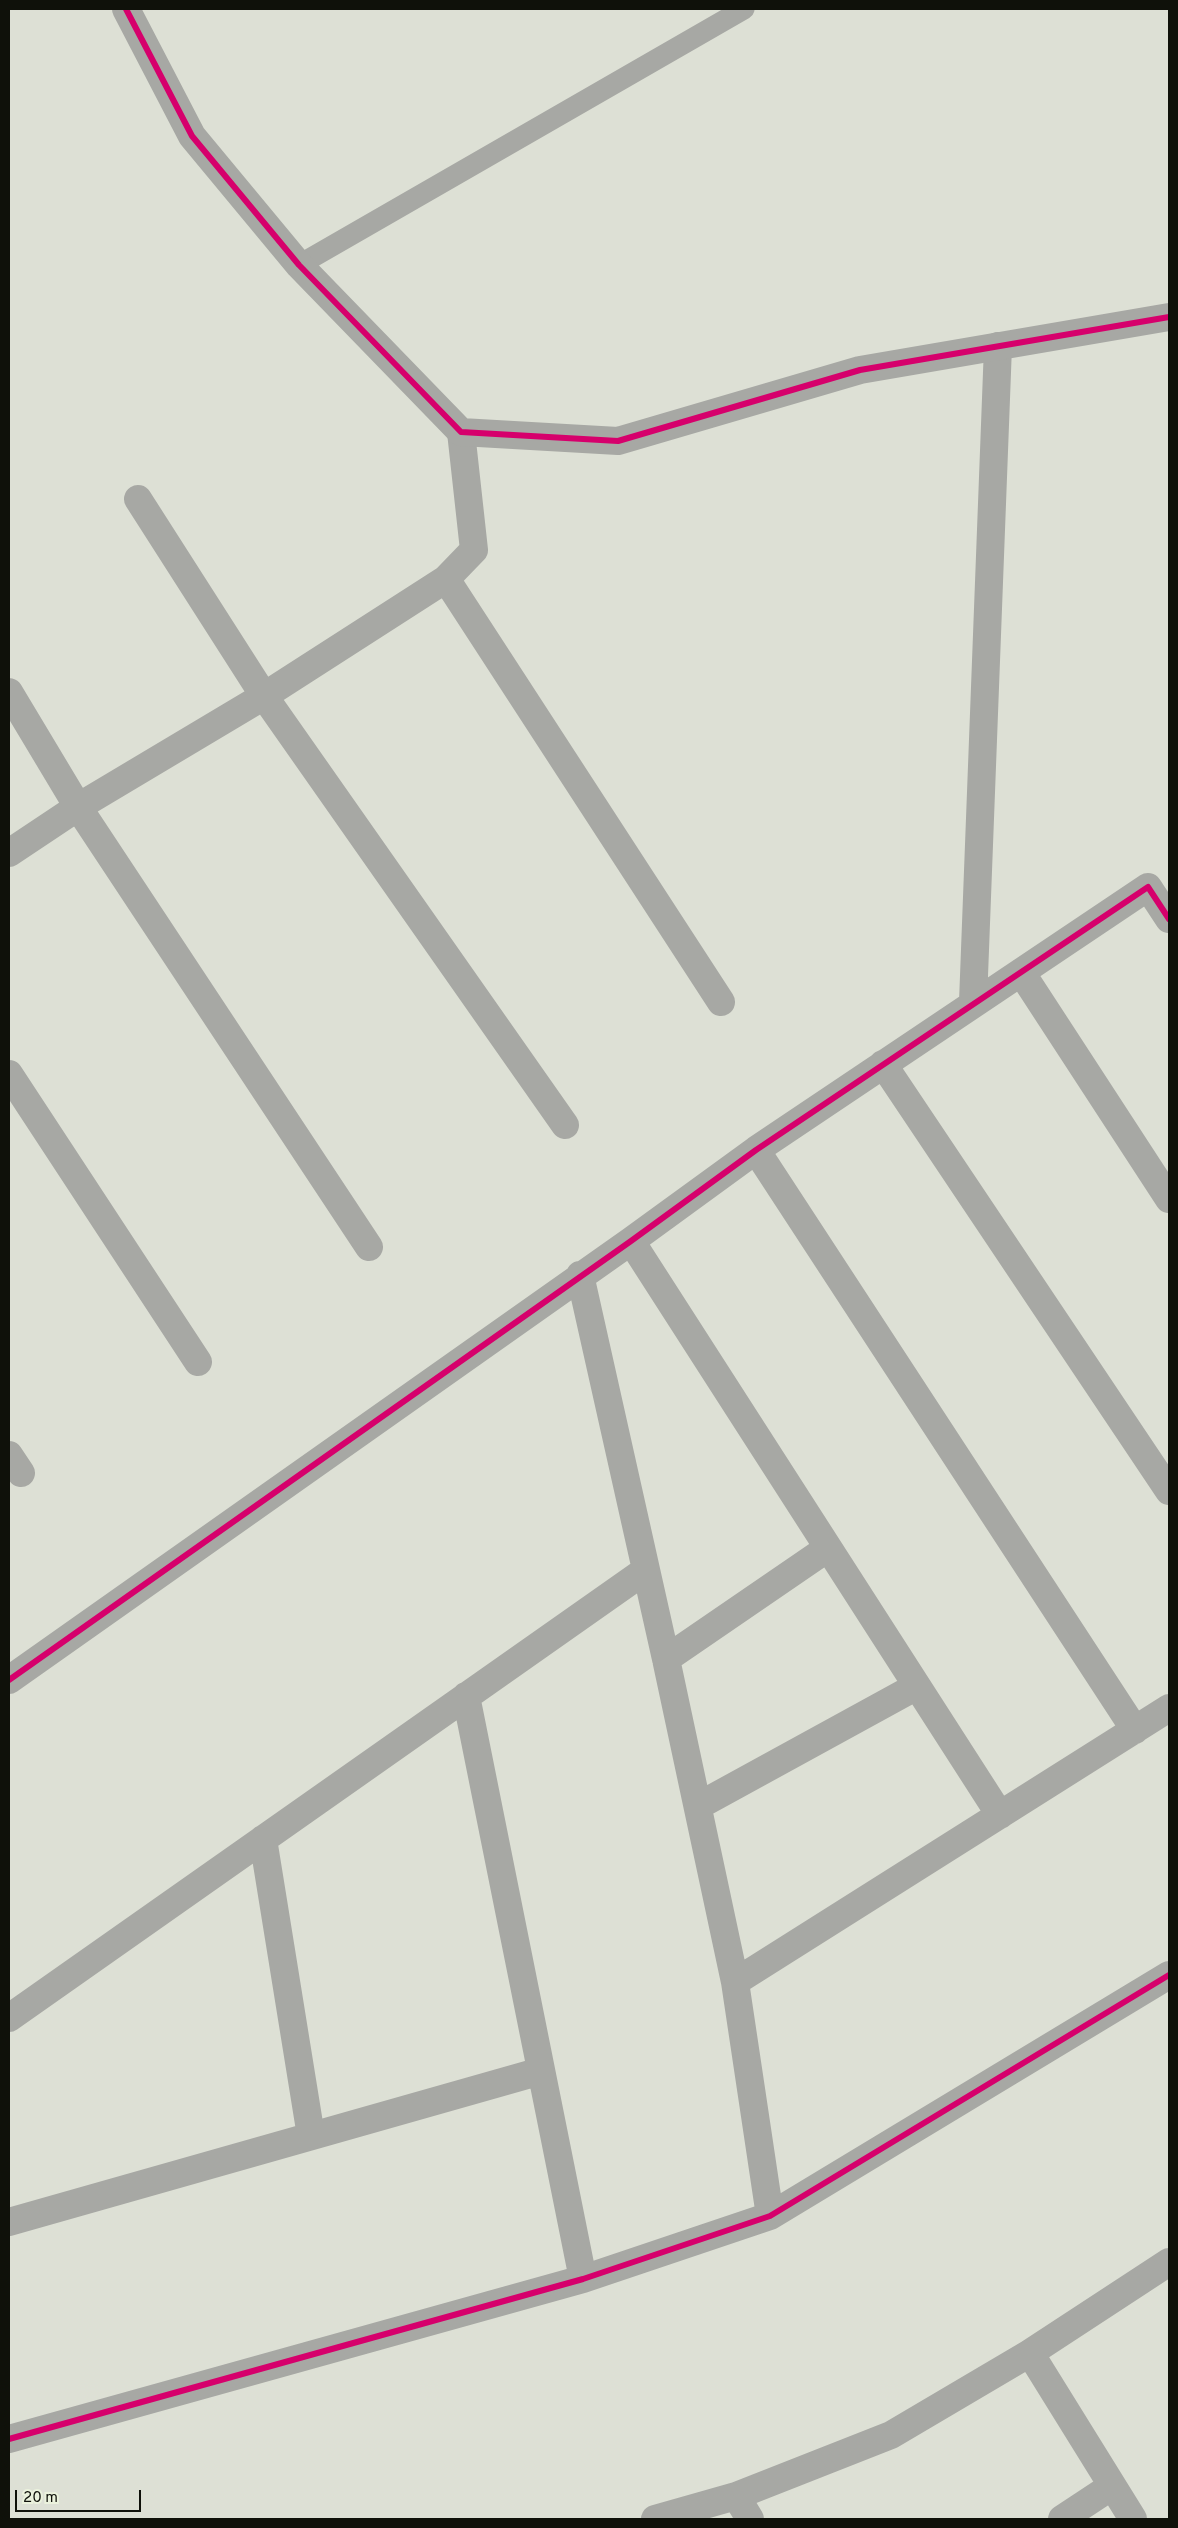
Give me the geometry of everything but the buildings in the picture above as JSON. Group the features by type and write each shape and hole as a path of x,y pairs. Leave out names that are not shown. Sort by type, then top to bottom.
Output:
{"street":[{"path":"9,853 78,807 264,696 446,580 474,550 461,432 299,265 192,136 126,9"},
{"path":"461,432 618,440 860,370 1169,317"},
{"path":"974,1002 998,346"},
{"path":"138,498 264,696 565,1125"},
{"path":"446,580 721,1002"},
{"path":"9,692 78,807 369,1246"},
{"path":"9,1680 580,1275 631,1241 756,1150 1148,887 1169,919"},
{"path":"1021,972 1169,1199"},
{"path":"883,1064 1169,1491"},
{"path":"9,1074 198,1362"},
{"path":"756,1150 1135,1730"},
{"path":"631,1241 1000,1815"},
{"path":"580,1275 666,1659 734,1982 770,2216"},
{"path":"666,1659 828,1548"},
{"path":"9,2018 646,1570"},
{"path":"698,1806 917,1686"},
{"path":"466,1696 583,2279"},
{"path":"734,1982 1169,1708"},
{"path":"263,1839 310,2136"},
{"path":"9,2439 583,2279 770,2216 1169,1975"},
{"path":"9,2222 541,2071"},
{"path":"655,2519 736,2496 891,2435 1030,2353 1168,2266"},
{"path":"1030,2353 1133,2519"},
{"path":"1062,2519 1112,2486"},
{"path":"736,2496 750,2519"}],"lane":[{"path":"299,265 744,9"}],"cycle path":[{"path":"126,9 192,136 299,265 461,432 618,441 860,370 1169,317"},
{"path":"9,1680 631,1241 756,1150 1148,887 1169,919"},
{"path":"9,2439 583,2279 770,2216 1169,1975"}]}
